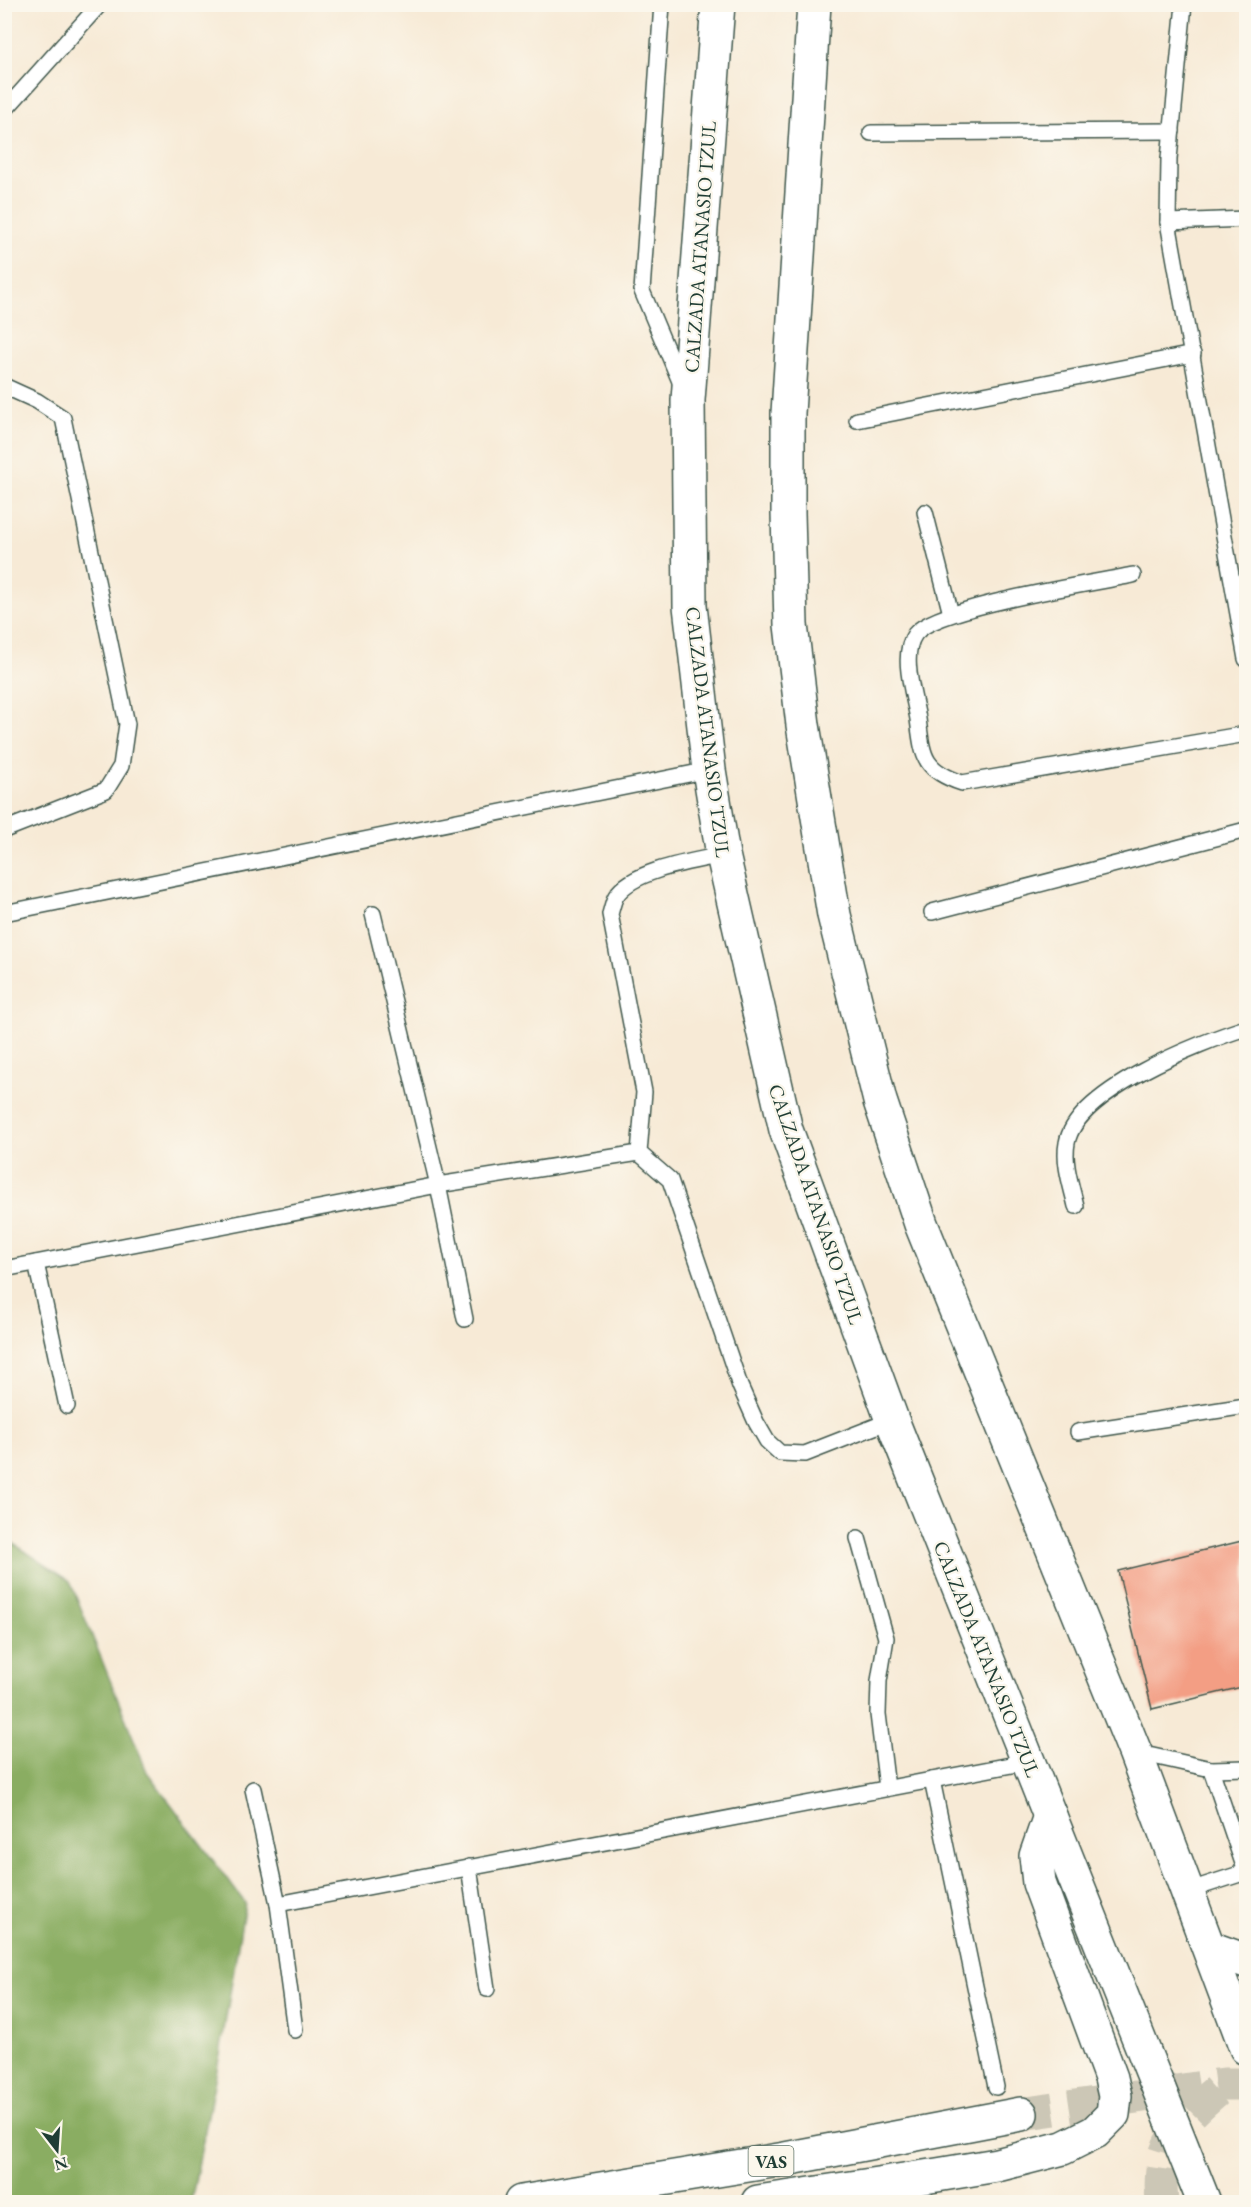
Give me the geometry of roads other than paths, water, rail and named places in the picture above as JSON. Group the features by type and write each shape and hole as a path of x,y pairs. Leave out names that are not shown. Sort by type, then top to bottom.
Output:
{"main road":[{"name":"CALZADA ATANASIO TZUL","path":"718,4 688,400 690,606 709,770 723,855 786,1130 892,1420 1204,2202"},
{"path":"814,4 788,413 791,625 803,725 834,915 880,1101 921,1224 1135,1752 1246,2048"},
{"path":"758,2202 937,2175 1063,2148 1095,2132 1113,2114 1115,2096 1112,2078 1039,1882 1036,1856 1050,1816"},
{"path":"1210,1948 1246,1961"},
{"name":"VAS","path":"521,2202 785,2159 1021,2115"}],"lane":[{"path":"4,111 100,4"},
{"path":"662,4 642,291 688,400"},
{"path":"1184,4 1172,131 1168,222 1192,354 1240,579 1246,660"},
{"path":"871,134 1172,131"},
{"path":"1168,222 1246,219"},
{"path":"857,420 1192,354"},
{"path":"4,386 37,401 63,418 127,724 121,766 106,790 4,830"},
{"path":"925,512 951,614"},
{"path":"1133,575 951,614 932,620 915,634 908,655 922,746 929,766 945,778 962,783 1246,734"},
{"path":"4,913 709,770"},
{"path":"932,912 1246,830"},
{"path":"639,1153 644,1092 610,914 616,896 630,882 665,868 723,855"},
{"path":"373,914 438,1185 465,1318"},
{"path":"1076,1206 1069,1177 1067,1143 1077,1121 1099,1097 1154,1065 1246,1028"},
{"path":"4,1269 438,1185 639,1153"},
{"path":"639,1153 670,1180 740,1386 767,1441 780,1453 805,1454 892,1420"},
{"path":"36,1263 67,1406"},
{"path":"1078,1432 1246,1406"},
{"path":"858,1538 886,1638 879,1681 878,1714 887,1788"},
{"path":"1135,1752 1211,1769 1246,1768"},
{"path":"278,1904 1027,1762"},
{"path":"1187,1892 1246,1872 1211,1769"},
{"path":"932,1780 996,2086"},
{"path":"253,1789 278,1904 295,2030"},
{"path":"469,1867 487,1989"}],"tunnel":[{"path":"1021,2114 1224,2084 1246,2084"},
{"path":"1162,2202 1163,2163 1175,2134 1195,2109 1224,2084"}]}
